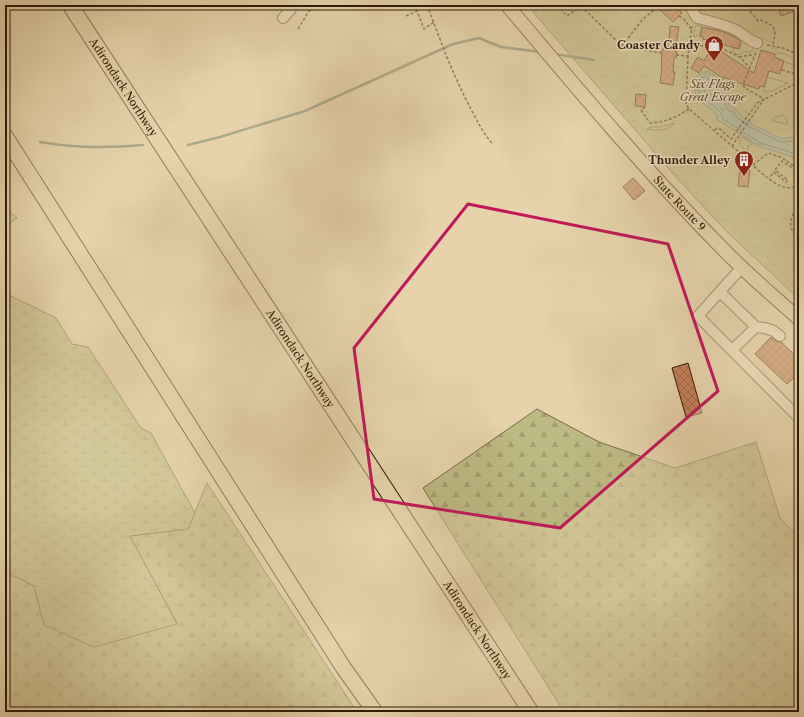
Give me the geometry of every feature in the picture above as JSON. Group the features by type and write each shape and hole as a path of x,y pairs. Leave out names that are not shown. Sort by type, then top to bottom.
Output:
{"highway":[{"name":"Adirondack Northway","path":"70,5 531,712"},
{"path":"5,136 343,667 375,712"}],"main road":[{"name":"State Route 9","path":"507,5 562,71 683,207 742,267 799,319"}],"lane":[{"path":"691,6 694,23 726,26 737,31 758,45"},
{"path":"283,18 291,9"},
{"path":"742,267 698,316 799,418"},
{"path":"720,292 756,327 770,329 780,336"},
{"path":"732,350 756,327"}],"path":[{"path":"298,29 309,12 325,5"},
{"path":"428,5 446,57 486,137 493,144"},
{"path":"557,5 567,16 582,6 622,46 662,53"},
{"path":"742,5 749,10 758,21 761,20 773,26 775,33 773,45"},
{"path":"622,46 642,20 656,6"},
{"path":"406,16 417,11 424,29 434,22"},
{"path":"679,16 694,23 688,56 686,104 689,109 769,178 781,186 789,188 799,185"},
{"path":"690,44 712,46 739,57 750,67"},
{"path":"764,99 745,88 743,85 758,45 773,45 799,55"},
{"path":"676,55 688,56"},
{"path":"739,57 750,55 754,56"},
{"path":"782,70 799,75"},
{"path":"715,130 717,128 720,129 731,139 757,103 799,82"},
{"path":"732,146 764,99"},
{"path":"645,107 641,110 650,123 663,122 676,117 689,109"},
{"path":"753,165 768,153 781,157 795,167 794,169 782,161 774,170 788,180 786,182 774,172 769,178"},
{"path":"799,206 794,212 790,225 792,230 799,238"}],"highlighted area":[{"path":"468,204 668,244 718,391 560,528 374,499 354,348"}],"green space":[{"name":"Six Flags Great Escape","path":"527,5 799,5 799,299 726,231 676,177"},
{"path":"696,25 702,27 700,36 697,35 694,37 694,33"},
{"path":"741,39 754,47 751,52 745,52 738,55 733,52 734,48 739,49"},
{"path":"780,53 799,62 799,67 773,58 775,54"},
{"path":"767,77 788,83 773,91 766,92 763,91"},
{"path":"782,115 787,120 787,124 773,121 772,119"},
{"path":"675,123 669,128 662,130 647,129 651,127 660,127"},
{"path":"742,137 753,143 748,146 747,152 739,144"},
{"path":"5,208 17,218 5,227"},
{"path":"5,293 56,318 72,344 88,347 141,428 151,433 195,513 188,529 130,536 177,624 94,647 44,625 34,586 5,571"},
{"path":"537,409 599,442 675,468 756,442 780,518 799,538 799,712 564,712 423,488"},
{"path":"207,483 357,712 5,712 5,571 34,586 44,625 177,623 130,536 188,529"}],"water":[{"path":"707,71 724,82 730,106 737,110 742,117 752,124 782,139 794,137 799,138 799,159 759,146 716,119 718,116 703,104 697,96 694,85 695,77","holes":["709,84 716,86 718,90 716,95 710,94 707,86"]}],"building":[{"path":"655,5 674,5 682,13 673,22"},
{"path":"777,5 792,5 795,11 781,16"},
{"path":"670,26 679,27 675,51 677,52 676,58 674,58 673,72 675,72 673,85 660,83 662,50 665,40 669,40"},
{"path":"702,27 721,31 733,36 741,41 739,49 703,39 703,37 700,36"},
{"path":"713,46 754,73 761,50 775,54 774,57 784,61 780,74 769,71 764,87 760,86 759,89 736,82 735,84 704,66 699,73 691,68 698,57 704,61"},
{"path":"636,94 646,95 645,107 635,106"},
{"name":"Thunder Alley","path":"740,169 750,170 748,187 738,186"},
{"path":"633,178 645,191 634,200 623,187"},
{"path":"771,337 776,341 781,342 799,359 799,379 796,376 787,384 755,354"},
{"path":"688,363 702,413 686,417 672,368"}],"waterway":[{"path":"188,145 220,137 305,111 453,44 479,38 501,47 541,52"},
{"path":"554,54 594,60"},
{"path":"40,142 91,147 143,145"}],"place":[{"name":"Coaster Candy","path":"714,62"},
{"name":"Thunder Alley","path":"744,177"}]}
